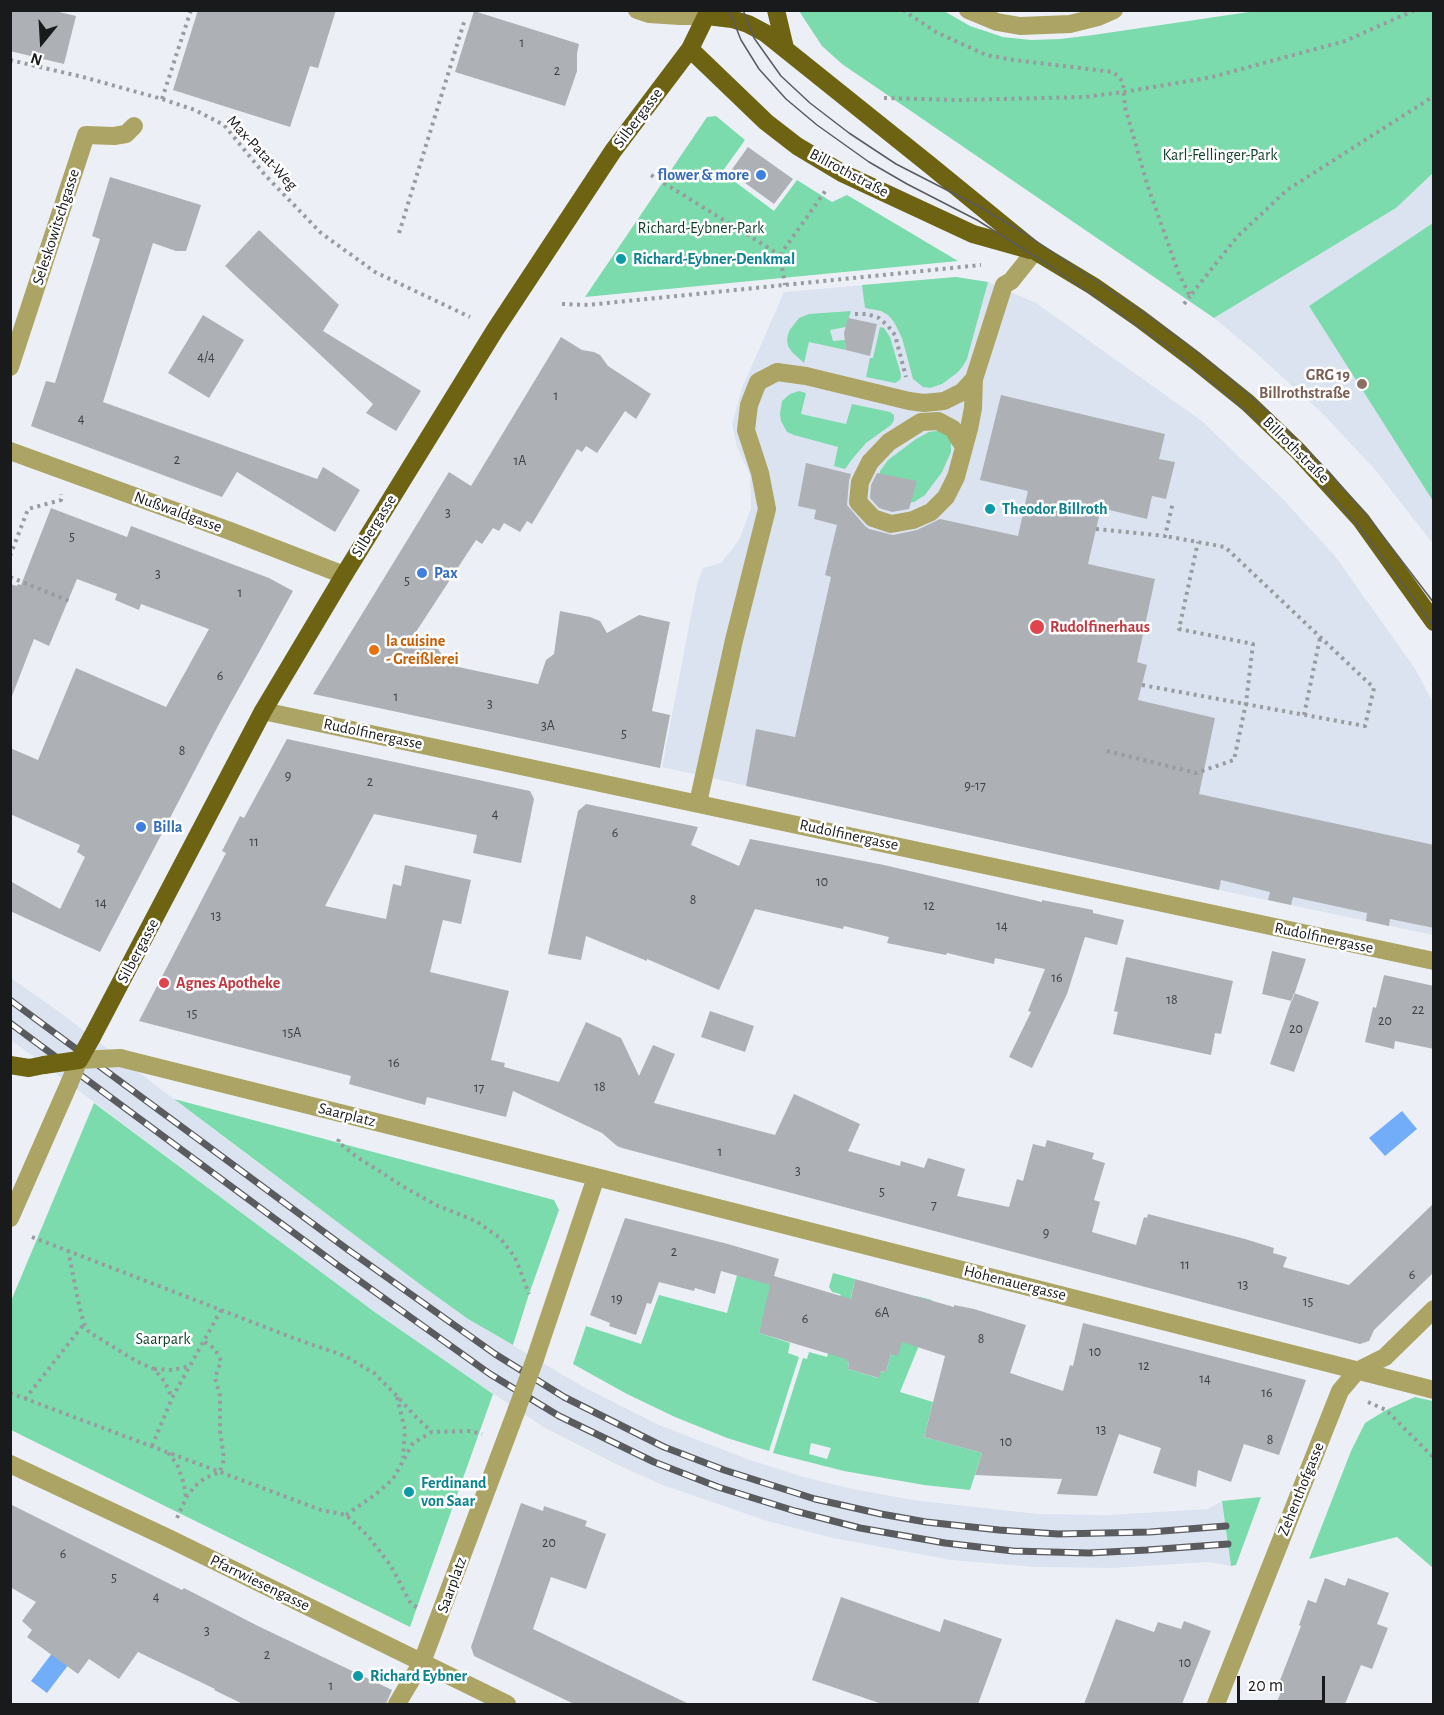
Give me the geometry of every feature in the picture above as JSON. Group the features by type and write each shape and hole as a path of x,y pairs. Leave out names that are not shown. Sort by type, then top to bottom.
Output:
{"main road":[{"path":"776,10 785,48"},
{"name":"Billrothstraße","path":"708,13 748,24 765,33 1035,251 1093,286 1139,318 1248,403 1298,451 1361,520 1434,622"},
{"name":"Silbergasse","path":"79,1060 263,711 344,575 495,330 613,151 690,49 708,13"},
{"name":"Billrothstraße","path":"690,49 766,122 797,146 842,172 974,234 1035,251"},
{"path":"10,1065 29,1068 79,1060"}],"street":[{"path":"637,10 670,16 708,13"},
{"path":"968,10 997,22 1020,26 1070,24 1098,17 1114,10"},
{"name":"Seleskowitschgasse","path":"10,367 86,135 126,134 134,126"},
{"path":"964,447 953,429 938,421 921,422 889,442 870,462 860,482 858,502 873,518 891,524 913,520 931,512 946,497 957,477 964,447 973,408 974,379 1004,285 1011,281 1035,251"},
{"path":"699,803 734,640 767,509 760,472 747,430 749,405 758,382 777,372 806,376 917,402 944,401 962,392 974,379"},
{"path":"917,402 921,422"},
{"name":"Nußwaldgasse","path":"10,451 344,575"},
{"name":"Rudolfinergasse","path":"263,711 1434,961"},
{"name":"Saarplatz","path":"79,1060 120,1058 596,1177 517,1409 439,1620 422,1662 398,1704"},
{"path":"10,1218 79,1060"},
{"name":"Hohenauergasse","path":"596,1177 1434,1390"},
{"name":"Zehenthofgasse","path":"1216,1704 1340,1391 1357,1371 1385,1357 1434,1309"},
{"name":"Pfarrwiesengasse","path":"10,1464 168,1538 507,1704"}],"path":[{"path":"162,99 191,10"},
{"path":"903,10 936,32 986,55 1113,72 1119,77 1123,83 1125,107 1148,188 1179,274 1190,296"},
{"path":"883,98 958,100 1085,97 1123,92 1212,77 1334,44 1415,10"},
{"path":"399,232 465,19"},
{"name":"Max-Patat-Weg","path":"10,60 162,99 195,110 224,125 266,175 321,233 375,272 470,318"},
{"path":"1184,304 1237,237 1287,190 1434,96"},
{"path":"651,175 780,255"},
{"path":"785,285 780,255 829,187"},
{"path":"562,304 588,305 981,265"},
{"path":"855,314 867,314 879,318 888,326 894,335 917,402"},
{"path":"10,556 28,509 61,500 61,494"},
{"path":"1165,536 1173,502"},
{"path":"1096,529 1165,536 1225,547 1374,688 1365,726 1142,685"},
{"path":"1107,751 1196,773 1234,760 1246,703 1253,644 1179,629 1198,542"},
{"path":"10,577 69,601"},
{"path":"1304,715 1320,638"},
{"path":"339,1139 338,1142 357,1157 395,1181 436,1205 476,1221 500,1238 515,1257 529,1294"},
{"path":"32,1237 345,1356 374,1373 432,1432"},
{"path":"68,1250 84,1324 89,1332 136,1361 154,1369 173,1370 190,1366"},
{"path":"152,1446 172,1398 220,1310"},
{"path":"25,1399 84,1324"},
{"path":"203,1341 215,1349 220,1361 215,1378 220,1396 220,1431 224,1459 220,1472"},
{"path":"154,1369 165,1382 172,1398"},
{"path":"10,1393 321,1510 346,1515 368,1536 391,1566 411,1604 439,1620"},
{"path":"396,1395 405,1430 403,1459"},
{"path":"1368,1402 1386,1410 1434,1458"},
{"path":"346,1515 393,1479 413,1443 432,1432 470,1431 506,1440"},
{"path":"167,1451 177,1464 186,1498"},
{"path":"168,1538 186,1498 195,1486 205,1478 220,1472"}],"shaded area":[{"name":"GRG 19 Billrothstraße","path":"1433,173 1433,544 1377,472 1324,415 1214,318 1396,208"},
{"name":"Rudolfinerhaus","path":"956,277 988,282 1036,303 1202,421 1283,499 1335,556 1416,670 1433,703 1433,935 662,767 697,584 703,568 721,563 739,540 751,508 750,475 737,447 732,424 742,388 784,292"},
{"path":"11,978 468,1319 582,1386 659,1425 750,1460 804,1477 913,1500 1038,1514 1108,1515 1208,1509 1222,1501 1231,1566 1209,1562 1113,1568 1035,1567 951,1560 833,1538 767,1521 660,1484 616,1464 545,1428 420,1345 11,1040"}],"green space":[{"name":"Karl-Fellinger-Park","path":"799,11 944,11 970,26 1003,37 1031,40 1093,35 1251,11 1433,11 1433,173 1396,208 1214,318 842,64 822,46"},
{"name":"Richard-Eybner-Park","path":"716,116 745,140 722,172 774,211 797,180 832,202 847,195 958,261 585,297 707,117"},
{"path":"1433,223 1433,501 1309,306"},
{"path":"956,277 988,282 967,359 957,373 942,384 930,388 923,387 913,379 902,338 894,322 881,311 865,308 862,285"},
{"path":"851,311 846,327 830,330 833,341 845,340 846,350 809,342 804,363 788,346 789,331 799,318 809,314"},
{"path":"880,327 884,328 890,337 900,371 900,380 895,383 866,377"},
{"path":"799,391 806,393 801,414 846,424 852,404 890,412 894,415 894,420 891,425 866,443 845,469 834,466 838,447 787,432 781,421 782,401 790,394"},
{"path":"936,431 944,432 951,440 951,452 942,472 925,495 914,502 903,504 878,484 880,471 888,460 916,439"},
{"path":"174,1099 554,1200 559,1210 513,1345 468,1319 425,1288"},
{"name":"Saarpark","path":"94,1103 376,1313 493,1394 410,1627 11,1430 11,1301"},
{"path":"744,1249 772,1285 759,1333 790,1343 788,1353 799,1357 769,1451 727,1438 675,1417 573,1364 586,1326 641,1344 659,1295 727,1313"},
{"path":"833,1273 855,1279 849,1307 853,1333 846,1361 849,1363 848,1369 878,1378 881,1371 886,1372 891,1354 907,1331 916,1296 932,1300 920,1343 900,1392 933,1402 924,1437 982,1453 970,1490 924,1485 844,1471 773,1453 803,1358 807,1359 809,1352 827,1357 843,1303 840,1294 832,1292 829,1287","holes":["811,1443 831,1448 827,1459 809,1454"]},
{"path":"1415,1397 1433,1401 1433,1568 1397,1537 1309,1559 1351,1451 1365,1423 1386,1410"},
{"path":"1261,1497 1236,1565 1231,1566 1222,1501"}],"water":[{"path":"1402,1111 1417,1129 1385,1156 1369,1138"},
{"path":"53,1652 69,1664 47,1693 31,1681"}],"building":[{"path":"10,10 51,10 76,16 64,64 10,51"},
{"path":"198,10 336,10 318,68 310,66 290,127 173,90"},
{"path":"474,11 579,44 577,71 565,106 455,72"},
{"name":"flower & more","path":"748,147 793,179 774,204 730,172"},
{"path":"110,177 201,205 186,251 176,251 153,243 103,402 317,479 323,467 360,490 335,532 237,472 222,497 31,426 46,381 55,383 100,239 92,236"},
{"path":"259,230 339,305 323,331 421,391 396,431 366,413 373,404 225,266"},
{"path":"203,315 244,340 209,398 168,373"},
{"path":"848,318 877,324 870,356 846,350 844,333"},
{"path":"561,337 582,350 600,355 608,366 651,394 636,419 625,411 597,453 586,446 582,452 577,449 532,524 527,521 520,532 504,523 499,531 493,528 482,544 476,540 410,641 438,649 449,665 538,684 546,660 554,654 560,611 600,621 607,633 639,615 670,622 652,711 670,715 660,768 313,694 449,472 471,486"},
{"path":"1001,395 1165,434 1159,459 1175,462 1166,499 1152,496 1147,519 1101,508 1088,564 1155,579 1137,662 1147,665 1138,700 1215,718 1199,794 1434,845 1434,928 1390,919 1389,926 1366,921 1367,913 1293,897 1291,905 1268,900 1270,892 1221,880 1219,890 746,786 756,729 795,737 831,577 825,575 837,525 814,519 816,510 798,506 806,463 851,474 847,505 869,529 893,535 917,530 940,519 1018,536 1028,491 980,480"},
{"path":"877,473 917,481 909,509 892,512 879,508 870,498 871,485"},
{"path":"51,508 127,537 131,526 269,578 293,591 219,724 100,952 10,911 10,881 60,909 85,857 77,852 80,845 10,814 10,748 38,760 76,668 166,707 209,629 141,604 139,610 115,600 117,594 77,579 49,646 34,639 12,696 10,695 10,584 21,585"},
{"path":"287,739 530,791 534,799 521,863 473,853 477,835 374,814 325,906 386,919 393,884 401,886 405,865 471,880 461,924 443,920 430,972 509,991 491,1060 505,1063 504,1067 559,1082 586,1022 621,1038 639,1076 653,1045 675,1054 654,1103 775,1135 794,1094 860,1124 848,1151 900,1166 901,1161 924,1168 928,1158 965,1169 957,1196 1009,1207 1017,1179 1023,1181 1033,1144 1045,1147 1047,1140 1094,1153 1092,1159 1105,1163 1094,1200 1100,1202 1092,1232 1136,1245 1144,1217 1147,1218 1148,1214 1274,1248 1273,1253 1287,1257 1283,1267 1349,1285 1434,1203 1434,1272 1374,1330 1369,1341 1360,1344 622,1148 602,1133 513,1091 506,1117 427,1097 425,1105 349,1084 351,1076 139,1021 226,853 222,851 240,816 244,818"},
{"path":"586,804 698,827 691,845 739,866 750,839 884,865 1042,902 1042,900 1093,910 1093,913 1124,920 1117,945 1085,937 1067,994 1032,1068 1009,1057 1031,1012 1028,1011 1045,969 995,958 994,964 887,943 889,937 755,909 719,990 586,936 581,960 548,954 578,811"},
{"path":"1272,951 1306,959 1292,1001 1262,994"},
{"path":"1126,957 1233,981 1221,1034 1215,1033 1211,1055 1113,1034 1118,1012 1114,1011"},
{"path":"1384,975 1434,986 1434,1049 1395,1041 1394,1049 1365,1042 1373,1007 1376,1008"},
{"path":"1294,993 1319,1002 1294,1072 1270,1064"},
{"path":"710,1011 754,1026 745,1052 701,1037"},
{"path":"625,1218 779,1259 774,1276 851,1299 855,1279 954,1307 954,1305 974,1309 1026,1325 1010,1373 1063,1391 1070,1365 1073,1366 1083,1323 1306,1380 1279,1455 1244,1444 1231,1482 1198,1470 1196,1487 1153,1473 1161,1448 1119,1434 1097,1496 1057,1494 1062,1479 975,1475 982,1453 924,1437 945,1356 902,1342 898,1356 891,1354 886,1372 881,1371 879,1378 848,1369 849,1363 846,1359 759,1333 770,1285 721,1271 715,1294 659,1282 651,1304 647,1303 636,1335 609,1326 610,1323 590,1315"},
{"path":"521,1503 543,1511 544,1506 587,1521 585,1526 606,1534 586,1589 551,1577 533,1629 689,1704 574,1704 474,1656 471,1647"},
{"path":"10,1504 182,1590 184,1588 392,1690 386,1704 243,1704 138,1652 119,1679 89,1659 78,1674 27,1637 32,1630 22,1621 36,1602 10,1587"},
{"path":"1325,1578 1345,1586 1348,1578 1389,1593 1377,1624 1388,1628 1372,1669 1361,1665 1345,1704 1276,1704 1282,1690 1277,1688 1301,1626 1299,1625 1308,1600 1316,1603"},
{"path":"841,1597 940,1632 944,1619 1002,1639 978,1704 882,1704 812,1680"},
{"path":"1116,1619 1154,1632 1158,1622 1181,1629 1184,1621 1211,1631 1182,1704 1084,1704"}],"tram line":[{"path":"729,10 741,40 759,69 786,99 817,125 869,162 977,220 1052,267 1173,350 1261,423 1315,477 1358,525 1434,627"},
{"path":"743,10 754,38 781,76 810,103 849,133 896,164 978,206 1024,233 1150,317 1228,377 1271,414 1329,472 1369,518 1434,603"}],"railway":[{"path":"10,1000 347,1249 495,1354 564,1397 664,1447 724,1470 815,1499 926,1522 1058,1534 1150,1532 1226,1526"},
{"path":"10,1023 336,1264 490,1374 559,1416 654,1462 718,1487 795,1511 860,1528 945,1543 1013,1551 1089,1553 1228,1544"}],"place":[{"name":"flower & more","path":"761,175"},
{"name":"Richard-Eybner-Denkmal","path":"621,259"},
{"name":"GRG 19 Billrothstraße","path":"1362,384"},
{"name":"Theodor Billroth","path":"990,509"},
{"name":"Pax","path":"422,573"},
{"name":"Rudolfinerhaus","path":"1037,627"},
{"name":"la cuisine - Greißlerei","path":"374,650"},
{"name":"Billa","path":"141,827"},
{"name":"Agnes Apotheke","path":"164,983"},
{"name":"Ferdinand von Saar","path":"409,1492"},
{"name":"Richard Eybner","path":"358,1676"}]}
